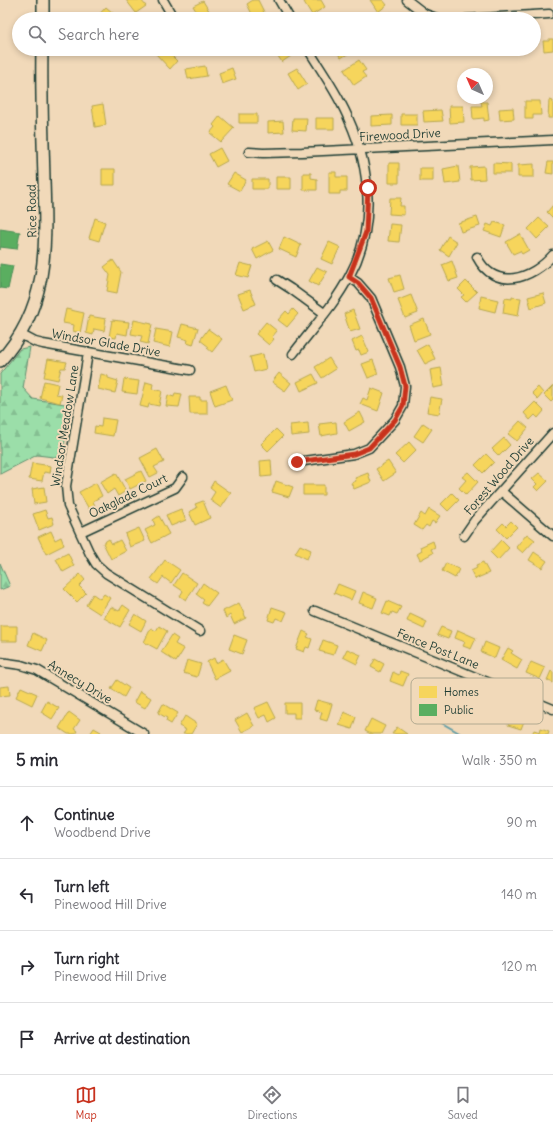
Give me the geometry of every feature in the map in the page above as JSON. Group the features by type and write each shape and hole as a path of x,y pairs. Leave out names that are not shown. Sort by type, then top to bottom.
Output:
{"street":[{"path":"43,12 44,0"},
{"path":"163,0 170,12"},
{"path":"279,0 286,12"},
{"path":"407,0 422,12"},
{"path":"541,14 549,14"},
{"name":"Rice Road","path":"0,361 20,334 37,298 45,258 46,223 42,56"},
{"path":"293,354 349,277 366,232 367,219 368,188 360,148 349,119 312,56"},
{"name":"Firewood Drive","path":"249,152 302,152 360,148 553,140"},
{"path":"477,257 482,266 492,274 500,277 512,278 524,276 538,270 553,255"},
{"path":"297,462 354,454 369,448 395,420 403,406 405,386 400,367 371,298 358,283 349,277"},
{"path":"276,280 291,288 324,313"},
{"name":"Windsor Glade Drive","path":"20,334 35,342 88,353 190,370"},
{"name":"Windsor Meadow Lane","path":"88,353 66,486 68,506 93,560 106,573 200,631"},
{"name":"Forest Wood Drive","path":"464,536 475,520 553,433"},
{"name":"Oakglade Court","path":"81,532 175,488 183,477"},
{"path":"501,491 553,536"},
{"name":"Fence Post Lane","path":"315,611 478,678"},
{"name":"Annecy Drive","path":"0,662 21,665 37,670 144,734"},
{"name":"Fence Post Lane","path":"543,705 553,709"}],"green space":[{"path":"30,347 23,388 33,399 71,405 62,458 37,455 0,474 0,374 20,349"},
{"path":"0,563 10,586 0,590"}],"building: Homes":[{"path":"126,0 141,0 146,6 135,12"},
{"path":"253,0 258,0 264,12 251,12 247,4"},
{"path":"308,0 321,0 325,7 317,12 310,12 304,2"},
{"path":"370,0 383,0 387,5 378,12"},
{"path":"203,1 210,12 197,12 193,6"},
{"path":"106,7 112,12 101,12"},
{"path":"549,39 553,39 553,50 544,51 543,41 549,41"},
{"path":"158,56 172,56 177,61 170,69"},
{"path":"278,56 291,56 282,62"},
{"path":"359,60 366,70 362,72 366,77 354,85 344,70"},
{"path":"205,66 207,76 188,79 186,69"},
{"path":"232,68 236,79 222,84 219,73"},
{"path":"297,68 307,84 298,90 288,73"},
{"path":"549,100 553,101 553,118 548,118"},
{"path":"525,101 540,101 541,115 533,115 533,119 525,119"},
{"path":"103,104 106,125 95,127 92,106"},
{"path":"482,104 487,104 489,120 484,121 484,118 473,119 472,106 482,106"},
{"path":"449,106 463,106 464,122 450,123"},
{"path":"513,108 514,119 500,120 499,109"},
{"path":"441,110 443,121 424,122 423,111"},
{"path":"239,114 257,114 257,123 239,123"},
{"path":"401,114 417,114 417,125 401,125"},
{"path":"392,115 392,125 371,126 371,116"},
{"path":"220,116 234,128 221,142 210,133 215,127 213,125"},
{"path":"293,118 307,118 306,131 292,130"},
{"path":"316,118 334,118 334,129 316,129"},
{"path":"283,121 284,132 268,133 268,122"},
{"path":"220,148 227,161 216,167 209,154"},
{"path":"548,162 553,162 553,174 546,173"},
{"path":"389,163 399,163 399,183 389,183"},
{"path":"493,163 511,164 511,173 493,173"},
{"path":"534,164 534,177 518,177 518,165"},
{"path":"458,166 460,182 445,184 443,169"},
{"path":"484,166 485,179 471,180 470,167"},
{"path":"420,168 433,168 433,181 420,181"},
{"path":"102,169 115,169 115,185 102,185"},
{"path":"329,172 336,172 336,177 347,177 347,191 340,191 340,194 329,194"},
{"path":"234,173 246,180 240,191 227,184"},
{"path":"303,173 311,173 311,178 317,179 317,190 303,190"},
{"path":"276,177 291,177 291,189 276,189"},
{"path":"252,179 268,179 268,189 252,189"},
{"path":"390,198 401,198 400,206 404,206 404,215 389,214"},
{"path":"553,205 553,218 547,212"},
{"path":"477,217 480,226 461,232 458,223"},
{"path":"95,218 105,222 99,241 89,238"},
{"path":"539,218 549,227 537,239 528,229"},
{"path":"494,222 505,225 501,237 484,231 487,224 492,226"},
{"path":"390,224 401,225 399,242 388,241"},
{"path":"520,234 529,250 522,254 520,251 513,254 506,242"},
{"path":"448,236 457,242 449,256 440,250"},
{"path":"284,237 301,245 296,257 279,249"},
{"path":"268,241 273,250 257,259 252,249"},
{"path":"329,242 340,247 332,264 321,259"},
{"path":"113,260 121,272 117,293 107,291 110,275 104,267"},
{"path":"452,261 458,278 449,281 442,265"},
{"path":"240,263 252,266 248,278 236,275"},
{"path":"317,267 327,272 318,286 309,281"},
{"path":"400,275 404,289 394,292 389,278"},
{"path":"466,281 477,292 466,302 461,297 464,295 458,289"},
{"path":"250,290 256,304 244,309 238,294"},
{"path":"543,293 546,303 531,308 528,297"},
{"path":"411,295 418,313 405,318 398,300"},
{"path":"481,296 498,300 495,312 479,308"},
{"path":"512,297 521,298 518,316 503,313 505,298 512,299"},
{"path":"66,309 84,313 80,333 73,331 74,325 63,323"},
{"path":"293,309 298,314 287,327 278,320 286,311 289,314"},
{"path":"353,310 360,329 350,332 344,314"},
{"path":"89,316 106,319 104,331 94,329 93,335 86,333"},
{"path":"424,319 430,334 414,340 409,325"},
{"path":"112,320 129,322 127,335 117,333 116,338 109,337"},
{"path":"134,320 152,324 148,344 140,342 142,336 131,334"},
{"path":"266,322 277,331 272,337 274,339 269,345 256,334"},
{"path":"182,324 198,328 193,345 187,343 188,340 178,337"},
{"path":"156,329 173,332 170,347 153,343"},
{"path":"208,329 222,339 212,352 207,348 209,347 200,340"},
{"path":"362,336 369,352 361,355 359,350 356,351 352,341"},
{"path":"428,344 435,359 425,364 417,350"},
{"path":"263,354 266,369 254,372 250,357"},
{"path":"329,358 336,369 322,378 315,367"},
{"path":"48,359 67,362 65,368 61,368 58,380 44,377"},
{"path":"373,360 378,374 368,378 362,364"},
{"path":"441,368 444,386 433,388 430,370"},
{"path":"279,373 291,383 285,391 272,382"},
{"path":"101,374 118,381 115,393 98,389"},
{"path":"313,374 318,383 301,391 297,382"},
{"path":"124,379 139,381 137,394 122,392"},
{"path":"44,381 58,384 56,394 62,395 60,403 40,398"},
{"path":"146,382 153,384 152,389 162,391 159,406 149,404 148,408 140,406"},
{"path":"226,385 232,400 215,406 210,391"},
{"path":"553,386 553,400 551,402 544,395"},
{"path":"538,387 543,393 538,399 532,393"},
{"path":"371,388 384,393 378,411 360,404 363,398 367,400"},
{"path":"175,393 182,394 179,407 166,406 168,395 174,397"},
{"path":"189,397 200,397 200,400 207,400 207,414 190,414"},
{"path":"430,397 442,399 439,414 427,412"},
{"path":"535,402 544,411 538,418 535,415 530,420 524,413"},
{"path":"360,412 365,422 349,431 344,422"},
{"path":"102,418 116,420 113,436 94,433 95,426 101,427"},
{"path":"520,421 528,428 517,441 508,434"},
{"path":"336,422 337,433 321,436 319,424"},
{"path":"308,423 309,434 291,436 290,425"},
{"path":"423,423 432,429 423,442 414,436"},
{"path":"276,429 283,436 268,451 261,444"},
{"path":"504,438 510,445 499,456 492,449"},
{"path":"409,442 416,450 403,463 395,455"},
{"path":"157,449 164,462 154,467 158,473 150,477 140,458"},
{"path":"486,454 494,462 483,473 475,465"},
{"path":"271,460 272,476 261,477 260,461"},
{"path":"388,461 396,473 384,481 376,469"},
{"path":"32,463 51,466 50,473 44,472 42,481 29,479"},
{"path":"141,471 146,481 130,489 125,479"},
{"path":"468,472 478,482 466,495 459,488 466,480 462,477"},
{"path":"116,473 126,491 118,496 114,489 107,494 100,482"},
{"path":"368,473 371,482 354,489 351,483 356,481 355,478"},
{"path":"539,473 548,481 538,491 534,487 537,484 532,479"},
{"path":"214,481 231,493 221,508 210,500 215,492 210,488"},
{"path":"276,481 293,487 289,497 272,492"},
{"path":"96,483 102,496 93,501 95,506 89,509 79,492"},
{"path":"303,485 324,485 324,495 303,495"},
{"path":"44,487 46,502 34,504 32,489"},
{"path":"452,493 459,500 448,511 441,504"},
{"path":"203,501 210,518 195,525 189,512 197,508 195,504"},
{"path":"181,509 186,520 171,526 166,515"},
{"path":"429,509 440,516 435,523 432,521 429,527 426,525 422,530 414,525 421,513 425,516"},
{"path":"45,510 48,518 52,517 54,524 39,530 33,514"},
{"path":"159,516 169,534 152,543 145,530 155,525 153,520"},
{"path":"511,521 517,527 506,538 497,529 503,523 506,526"},
{"path":"139,528 145,541 130,547 125,534"},
{"path":"51,531 55,540 61,537 64,545 46,554 38,537"},
{"path":"527,534 535,540 523,553 516,547"},
{"path":"109,539 112,544 120,540 126,551 111,559 103,543"},
{"path":"501,540 509,548 498,560 490,552"},
{"path":"433,541 435,547 431,549 433,553 420,560 417,554 422,551 420,547"},
{"path":"300,545 311,550 307,559 295,553"},
{"path":"534,552 547,561 542,568 529,560"},
{"path":"68,553 74,566 63,572 56,559"},
{"path":"165,560 180,570 171,583 163,577 158,584 151,579"},
{"path":"483,562 489,573 475,579 471,571 477,568 476,565"},
{"path":"446,563 459,569 455,578 442,571"},
{"path":"182,573 197,583 186,600 180,596 183,591 174,585"},
{"path":"80,574 85,580 79,586 86,593 77,602 64,589"},
{"path":"203,583 217,593 207,606 202,603 204,600 196,594"},
{"path":"338,584 355,591 351,600 334,593"},
{"path":"363,592 377,598 373,608 359,603"},
{"path":"93,594 100,599 104,594 110,598 100,614 86,605"},
{"path":"387,601 401,607 397,614 392,612 390,616 382,613"},
{"path":"239,603 246,618 234,624 230,615 226,618 223,611"},
{"path":"123,605 130,610 120,627 104,618 111,607 119,611"},
{"path":"272,607 287,612 283,621 276,618 274,622 268,620"},
{"path":"135,614 146,621 141,631 129,624"},
{"path":"410,614 427,622 424,629 407,621"},
{"path":"1,626 17,626 17,641 1,641"},
{"path":"159,626 167,631 157,649 144,642 151,628 156,631"},
{"path":"441,627 451,631 448,639 437,635"},
{"path":"458,630 476,638 471,649 463,646 465,642 455,638"},
{"path":"303,631 309,634 307,637 312,639 309,648 306,647 304,652 296,649"},
{"path":"33,633 47,640 42,651 28,645"},
{"path":"172,635 178,639 175,644 184,649 176,662 161,652"},
{"path":"234,635 247,640 242,654 229,649"},
{"path":"323,640 337,645 333,655 319,651"},
{"path":"485,642 499,648 495,658 481,652"},
{"path":"508,648 513,651 511,653 522,660 517,669 501,660"},
{"path":"347,649 361,655 357,664 343,657"},
{"path":"214,658 216,663 223,659 230,671 215,679 207,662"},
{"path":"375,659 384,664 380,672 371,667"},
{"path":"187,660 201,664 197,677 183,673"},
{"path":"531,662 545,668 540,678 526,673"},
{"path":"400,671 408,674 403,686 390,681 393,672 399,675"},
{"path":"551,671 553,672 553,683 547,680"},
{"path":"117,680 129,688 124,697 111,689"},
{"path":"9,686 10,695 0,696 0,687"},
{"path":"21,687 37,694 32,705 16,697"},
{"path":"140,691 151,698 145,708 134,702"},
{"path":"317,700 332,704 327,721 320,719 322,712 314,710"},
{"path":"47,701 59,708 52,719 41,712"},
{"path":"268,702 276,718 269,722 266,715 259,718 254,708"},
{"path":"285,703 300,703 300,718 294,718 294,713 285,713"},
{"path":"163,704 178,713 171,724 166,721 167,718 158,713"},
{"path":"69,712 80,720 74,729 77,731 75,734 68,734 59,728"},
{"path":"344,712 356,717 352,729 339,725"},
{"path":"247,713 254,726 242,732 235,720"},
{"path":"185,716 197,724 191,734 183,734 186,730 179,726"},
{"path":"371,719 385,726 381,734 371,734 365,731"},
{"path":"508,724 523,724 521,729"},
{"path":"397,727 407,734 392,734"},
{"path":"94,728 101,732 100,734 90,734"},
{"path":"541,728 549,731 548,734 532,734 534,730 540,732"}],"building: Public":[{"path":"0,229 20,232 17,249 0,247"},
{"path":"0,264 13,266 8,289 0,288"}],"waterway":[{"path":"444,724 461,734"}],"route":[{"path":"297,462 354,454 369,448 380,438 400,414 403,406 405,386 400,367 371,298 358,283 349,277 354,268 366,232 368,188"}]}
